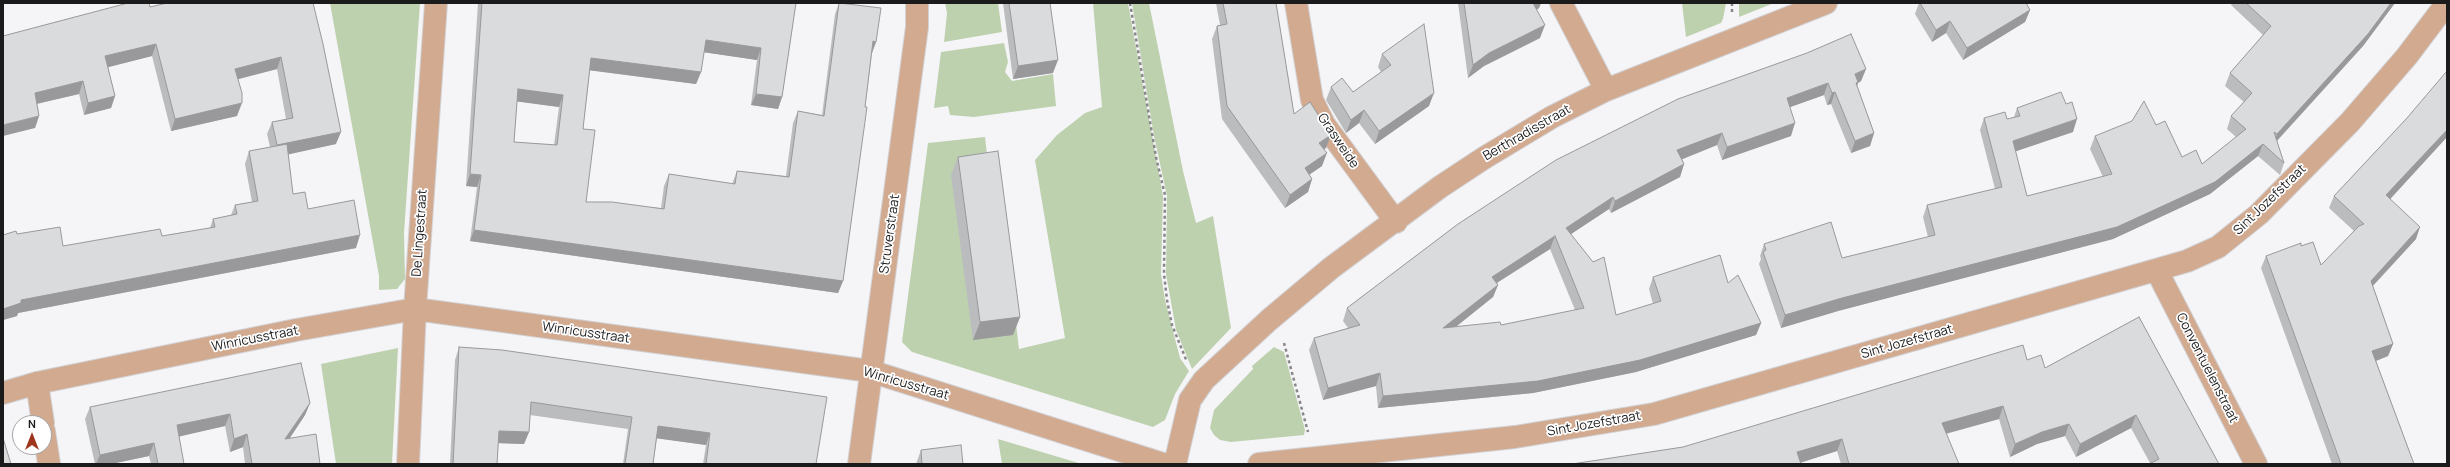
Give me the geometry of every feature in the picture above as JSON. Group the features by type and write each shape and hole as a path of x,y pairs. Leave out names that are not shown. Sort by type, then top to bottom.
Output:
{"street":[{"name":"De Lingestraat","path":"408,464 415,309 436,3"},
{"name":"Struverstraat","path":"859,464 870,371 917,27 917,3"},
{"name":"Grasweide","path":"1296,3 1312,100 1324,124 1396,222"},
{"path":"1561,3 1606,90"},
{"name":"Berthradisstraat","path":"1175,464 1190,400 1202,383 1264,324 1331,268 1484,158 1552,116 1606,90 1826,3"},
{"name":"Sint Jozefstraat","path":"1259,464 1515,437 1654,414 2157,271 2187,261 2218,247 2259,214 2350,122 2408,56 2447,3"},
{"name":"Conventuelenstraat","path":"2157,271 2256,464"},
{"name":"Winricusstraat","path":"3,393 37,383 296,330 415,309 870,371 1163,464"},
{"path":"37,383 42,415"}],"path":[{"path":"1130,3 1155,150 1165,195 1164,274 1167,300 1183,356 1202,383"},
{"path":"1264,324 1284,343 1309,435 1311,459"}],"green space":[{"path":"330,3 420,3 404,233 405,279 397,289 379,290 379,276"},
{"path":"945,3 998,3 1002,32 944,42 947,13"},
{"path":"1093,3 1128,3 1163,196 1161,274 1165,300 1180,358 1189,371 1175,394 1165,420 1153,427 912,352 902,342 928,143 985,137 987,154 998,172 1019,349 1065,338 1035,160 1057,135 1085,113 1102,107"},
{"path":"1132,3 1149,3 1183,171 1196,223 1213,216 1231,328 1192,369 1176,330 1166,274 1167,196 1154,136"},
{"path":"1682,3 1726,3 1723,19 1721,23 1686,37"},
{"path":"1739,3 1774,3 1739,17"},
{"path":"1004,43 1008,62 1005,72 1012,81 1053,74 1056,106 974,117 950,115 948,106 934,108 941,52"},
{"path":"1274,347 1284,352 1305,430 1304,435 1231,442 1220,440 1214,435 1210,428 1214,410 1253,369 1252,366"},
{"path":"398,348 392,464 336,464 321,364"},
{"path":"998,439 1082,464 1002,464"}],"building":[{"path":"128,3 149,3 150,7 167,3 313,3 341,132 277,145 272,122 293,118 281,57 235,69 242,93 242,103 175,119 156,44 105,56 115,96 88,103 83,81 35,93 39,116 3,125 3,36"},
{"path":"482,3 796,3 782,97 756,94 761,48 706,40 701,72 591,58 583,129 595,130 586,202 612,202 664,209 669,174 735,184 737,171 789,177 798,111 824,116 839,3 881,8 876,42 873,41 865,107 867,107 843,281 474,230 481,175 470,174","holes":["518,89 563,95 557,145 514,142"]},
{"path":"1009,3 1050,3 1058,60 1018,66"},
{"path":"1223,3 1276,3 1294,114 1310,102 1331,135 1319,143 1327,153 1305,168 1312,179 1290,195 1227,106 1217,26 1227,24"},
{"path":"1464,3 1533,3 1545,25 1489,53 1473,65"},
{"path":"1920,3 2026,3 2030,10 1967,48 1950,21 1936,30"},
{"path":"2246,3 2391,3 2368,34 2277,134 2274,132 2284,163 2263,144 2215,182 2117,227 1842,298 1785,315 1763,252 1766,250 1764,244 1831,222 1842,258 1935,235 1927,205 2002,187 1984,118 2005,112 2007,119 2020,116 2017,108 2061,92 2066,104 2072,102 2077,119 2013,141 2027,196 2112,174 2095,136 2132,121 2144,101 2156,125 2165,121 2182,157 2196,150 2202,164 2246,129 2231,116 2252,93 2230,73 2271,26"},
{"path":"1424,24 1434,93 1379,131 1364,110 1351,120 1331,87 1342,78 1353,92 1391,65 1382,54"},
{"path":"1851,34 1866,69 1855,74 1858,82 1856,83 1874,133 1855,141 1835,92 1832,93 1828,83 1787,98 1795,123 1727,147 1722,133 1677,150 1684,164 1615,201 1613,197 1566,228 1593,262 1604,257 1616,315 1661,301 1653,277 1720,255 1728,283 1738,275 1761,323 1640,360 1538,381 1383,396 1380,373 1328,388 1314,338 1360,325 1347,308 1458,224 1556,160 1678,99 1807,53","holes":["1555,236 1584,308 1501,325 1500,322 1443,328 1498,285 1492,277"]},
{"path":"2447,71 2447,130 2386,195 2420,227 2371,281 2393,344 2372,351 2414,464 2341,464 2266,256 2301,243 2301,246 2313,242 2321,265 2359,226 2364,224 2334,196 2407,118"},
{"path":"287,144 293,194 305,192 308,209 354,200 360,235 21,300 21,303 3,309 3,235 16,231 17,234 60,227 63,246 160,229 162,236 215,227 213,219 237,214 235,205 258,201 249,151"},
{"path":"998,151 1020,317 980,322 958,157"},
{"path":"2139,317 2219,464 2149,464 2159,459 2136,415 2080,444 2069,424 2042,432 2015,444 2003,406 1942,423 1959,464 1849,464 1842,439 1797,452 1801,464 1572,464 1683,447 2023,345 2027,360 2041,355 2045,368"},
{"path":"459,347 502,350 827,397 816,464 706,464 710,433 658,426 653,464 625,464 632,417 531,402 529,432 499,431 497,464 453,464"},
{"path":"301,363 310,403 285,439 316,434 320,464 252,464 247,434 234,439 230,414 177,425 184,464 158,464 154,443 100,455 90,407"},
{"path":"3,438 11,464 3,464"},
{"path":"961,445 963,464 922,464 921,450"}]}
